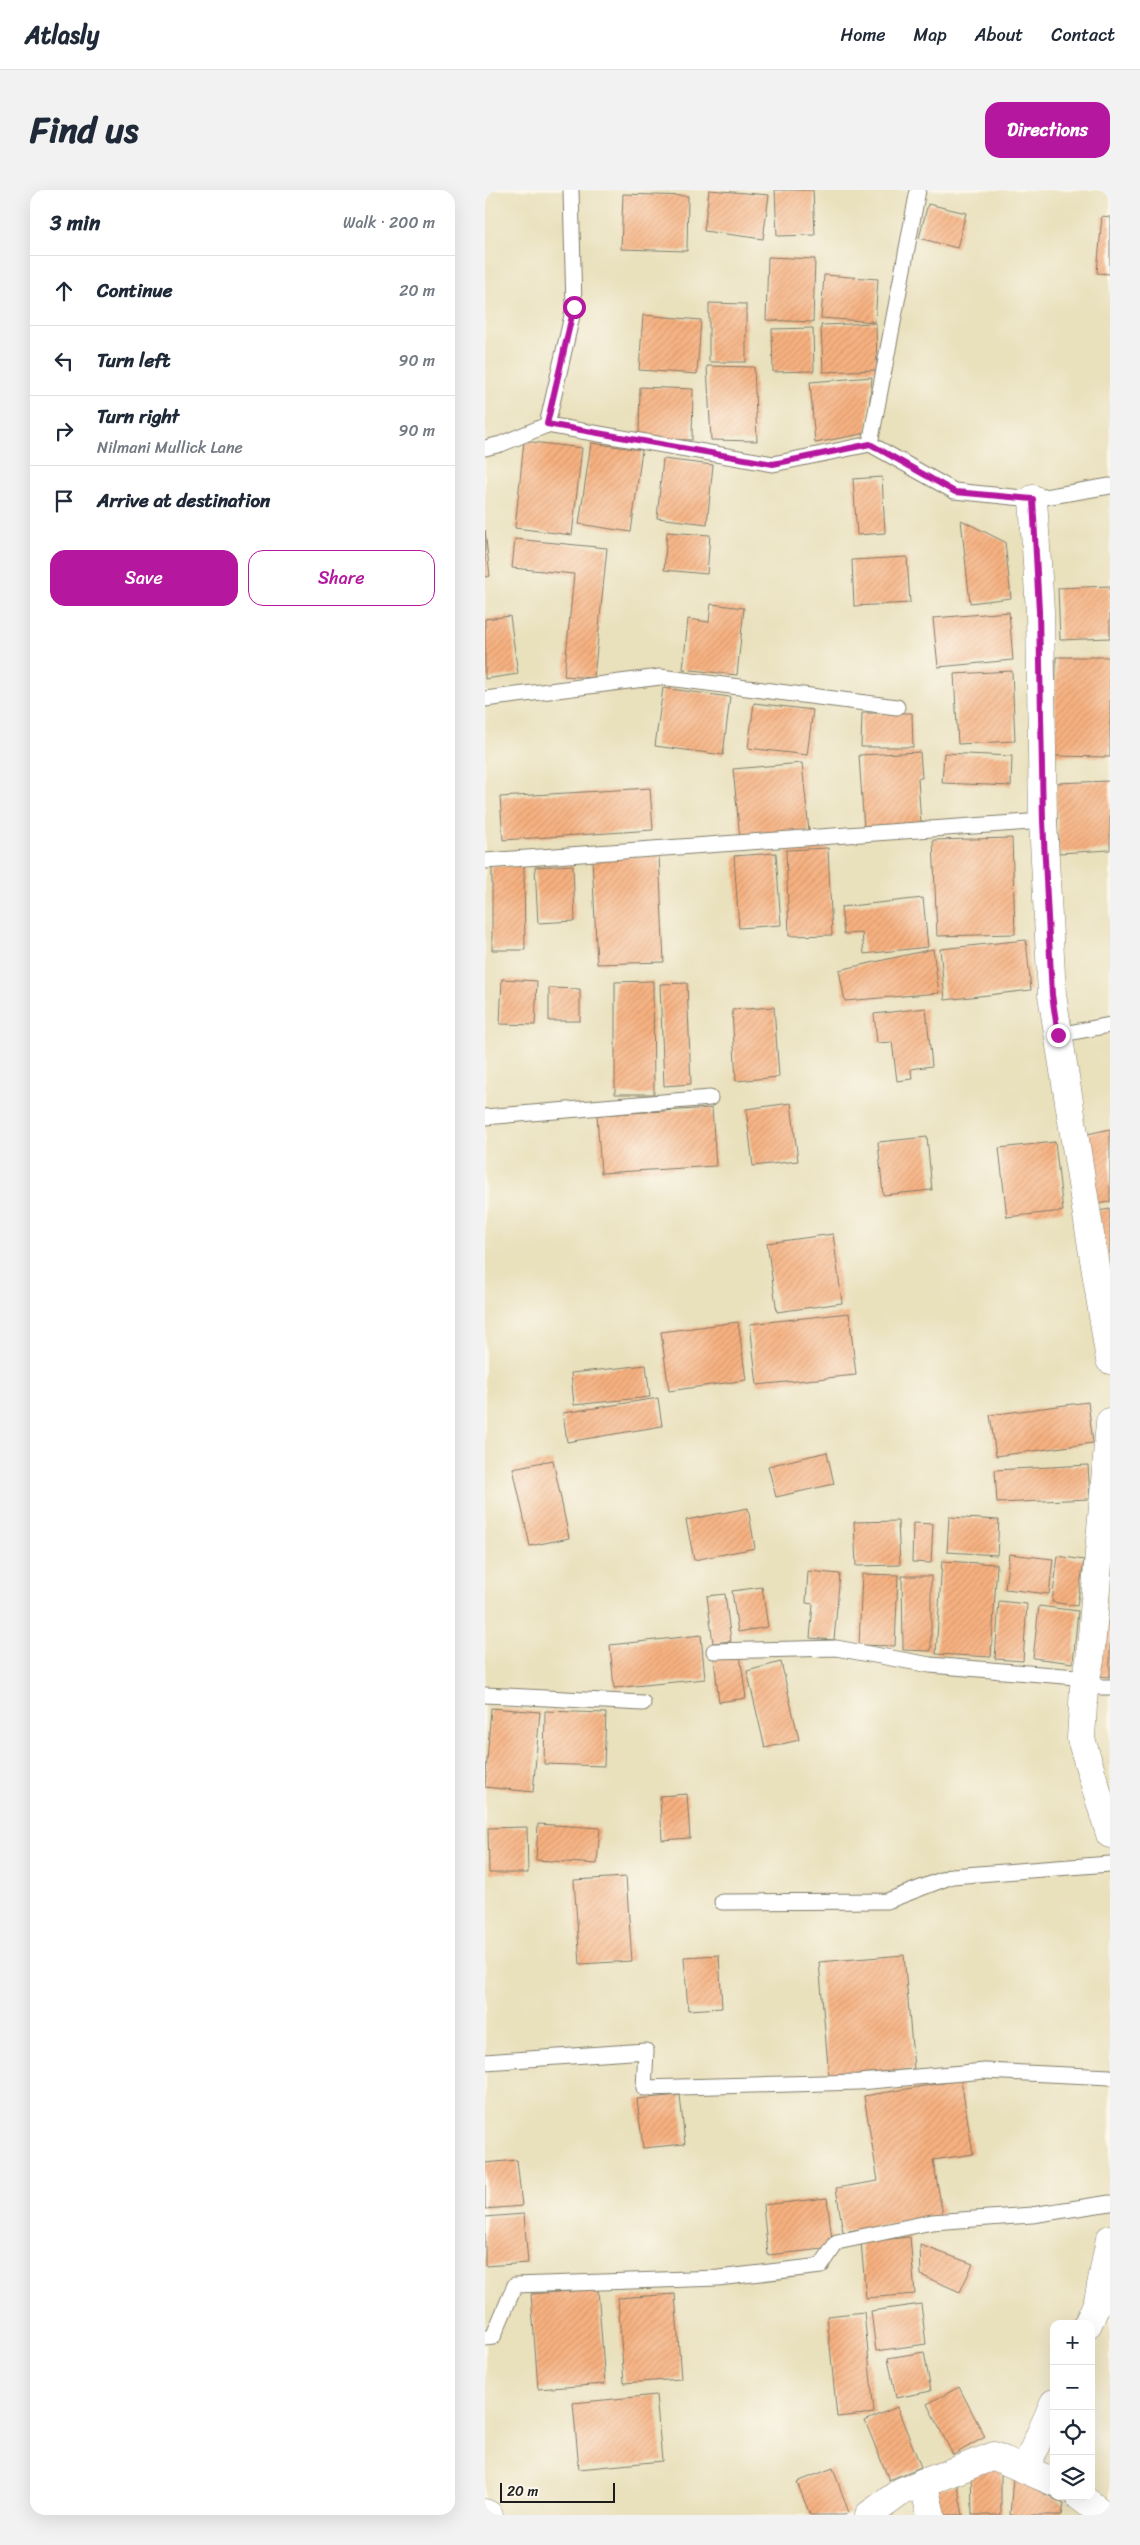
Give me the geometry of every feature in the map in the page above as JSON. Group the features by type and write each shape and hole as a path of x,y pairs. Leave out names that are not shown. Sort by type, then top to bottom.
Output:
{"street":[{"path":"1033,499 1039,611 1043,821 1052,995 1110,1360"},
{"path":"1110,1422 1105,1536 1094,1684 1081,1739 1110,1834"},
{"path":"1090,2320 1098,2301 1110,2239"},
{"path":"1025,2469 1051,2410"},
{"path":"869,2515 902,2491 994,2456 1050,2480"},
{"path":"923,2482 931,2515"},
{"path":"1084,2500 1104,2515"},
{"path":"485,2513 489,2515"}],"lane":[{"path":"547,424 574,307 571,190"},
{"path":"870,444 918,190"},
{"path":"485,448 501,444 547,424 773,464 870,444 955,492 1033,499 1110,486"},
{"path":"485,699 660,677 897,707"},
{"path":"485,861 1043,821"},
{"path":"1058,1035 1110,1025"},
{"path":"485,1116 710,1098"},
{"path":"714,1651 836,1648 930,1665 1094,1684"},
{"path":"485,1694 643,1703"},
{"path":"722,1902 887,1901 952,1876 1110,1864"},
{"path":"485,2062 646,2051 643,2088 859,2082 985,2071 1110,2077"},
{"path":"485,2338 493,2337 515,2285 718,2278 821,2266 837,2242 932,2222 1032,2215 1110,2203"}],"building":[{"path":"709,190 769,195 763,239 704,231"},
{"path":"775,190 813,190 815,235 777,236"},
{"path":"623,194 688,196 687,251 621,249"},
{"path":"928,204 966,213 957,248 919,238"},
{"path":"1102,216 1110,217 1110,274 1097,273"},
{"path":"768,257 815,259 813,322 766,320"},
{"path":"824,275 878,279 875,322 821,318"},
{"path":"709,303 746,304 746,362 709,362"},
{"path":"643,315 701,320 697,374 639,370"},
{"path":"876,323 877,370 823,372 821,325"},
{"path":"813,328 814,371 773,372 772,329"},
{"path":"707,366 754,367 757,441 711,440"},
{"path":"872,377 867,433 815,443 810,382"},
{"path":"640,387 693,389 692,440 639,439"},
{"path":"524,441 582,448 572,535 515,528"},
{"path":"591,443 642,450 631,532 579,524"},
{"path":"663,459 713,465 707,524 657,518"},
{"path":"882,477 885,533 857,535 853,479"},
{"path":"961,520 1005,542 1011,598 970,603"},
{"path":"485,530 490,576 485,577"},
{"path":"667,532 710,535 707,574 664,570"},
{"path":"515,539 607,548 594,678 564,676 574,574 512,568"},
{"path":"907,557 910,603 854,606 852,560"},
{"path":"1110,586 1110,638 1060,640 1058,588"},
{"path":"711,604 744,608 737,675 683,669 688,619 709,622"},
{"path":"1009,612 1013,660 938,667 933,618"},
{"path":"510,616 518,674 485,679 485,619"},
{"path":"1056,657 1110,657 1110,757 1055,756"},
{"path":"1012,671 1015,741 958,744 954,674"},
{"path":"663,688 730,697 723,755 655,746"},
{"path":"754,703 813,710 807,755 748,748"},
{"path":"862,713 912,713 913,747 861,747"},
{"path":"920,752 922,778 918,778 921,826 864,829 859,755"},
{"path":"944,753 1012,756 1011,786 942,783"},
{"path":"802,763 809,831 740,838 733,769"},
{"path":"1110,781 1110,850 1059,853 1055,783"},
{"path":"650,788 653,830 503,840 500,797"},
{"path":"1012,838 1015,934 937,936 933,840"},
{"path":"828,848 832,935 789,936 786,850"},
{"path":"776,853 781,925 739,928 734,856"},
{"path":"659,855 664,962 597,964 592,858"},
{"path":"573,865 575,921 538,923 535,867"},
{"path":"492,866 524,866 525,950 492,950"},
{"path":"923,898 928,947 864,954 862,933 844,934 841,907"},
{"path":"1026,940 1031,990 945,1000 940,949"},
{"path":"933,949 939,993 845,1001 839,970"},
{"path":"502,979 537,981 535,1025 500,1024"},
{"path":"653,981 654,1094 615,1094 615,982"},
{"path":"687,983 691,1084 664,1086 660,984"},
{"path":"549,988 580,989 580,1021 549,1021"},
{"path":"774,1007 779,1077 736,1081 732,1010"},
{"path":"926,1008 932,1066 911,1069 912,1079 897,1081 892,1042 877,1043 874,1014"},
{"path":"791,1103 798,1161 753,1166 746,1109"},
{"path":"712,1108 716,1166 601,1173 597,1115"},
{"path":"1110,1129 1110,1202 1096,1204 1083,1135"},
{"path":"927,1137 932,1190 883,1195 878,1142"},
{"path":"1055,1142 1063,1211 1007,1217 999,1148"},
{"path":"1110,1209 1110,1288 1092,1212"},
{"path":"833,1234 842,1303 777,1312 767,1243"},
{"path":"849,1313 856,1375 757,1385 750,1324"},
{"path":"738,1322 746,1380 669,1391 661,1332"},
{"path":"646,1365 650,1397 574,1405 571,1373"},
{"path":"658,1398 662,1426 567,1442 563,1413"},
{"path":"1088,1402 1093,1443 996,1456 990,1415"},
{"path":"827,1452 834,1484 776,1497 768,1466"},
{"path":"553,1460 569,1538 530,1546 513,1468"},
{"path":"1088,1465 1090,1499 997,1503 995,1470"},
{"path":"748,1508 755,1548 694,1560 686,1520"},
{"path":"949,1517 999,1520 997,1555 947,1552"},
{"path":"898,1521 900,1565 856,1566 854,1522"},
{"path":"913,1523 933,1524 931,1563 912,1562"},
{"path":"1009,1554 1053,1559 1049,1594 1005,1589"},
{"path":"1058,1556 1084,1560 1077,1606 1052,1602"},
{"path":"942,1561 997,1564 991,1657 936,1654"},
{"path":"808,1571 840,1574 834,1640 810,1638 813,1604 806,1603"},
{"path":"862,1574 898,1575 895,1646 859,1645"},
{"path":"902,1576 931,1576 931,1651 903,1650"},
{"path":"762,1587 768,1627 738,1632 732,1591"},
{"path":"725,1594 731,1641 713,1643 707,1596"},
{"path":"999,1601 1027,1604 1023,1661 995,1659"},
{"path":"1039,1606 1078,1611 1073,1663 1033,1658"},
{"path":"1102,1622 1110,1622 1110,1677 1096,1676"},
{"path":"701,1635 705,1679 614,1688 610,1645"},
{"path":"740,1655 746,1698 719,1702 714,1659"},
{"path":"781,1662 799,1740 765,1748 747,1671"},
{"path":"491,1708 540,1712 533,1792 485,1787"},
{"path":"545,1711 606,1713 604,1766 544,1764"},
{"path":"687,1794 690,1838 662,1840 660,1796"},
{"path":"538,1824 600,1828 597,1864 536,1860"},
{"path":"527,1827 528,1873 489,1873 488,1828"},
{"path":"626,1877 632,1961 580,1964 574,1880"},
{"path":"719,1955 722,2008 688,2010 684,1957"},
{"path":"904,1955 914,2069 829,2077 819,1962"},
{"path":"961,2080 973,2154 933,2160 943,2215 843,2232 836,2188 878,2181 864,2096"},
{"path":"680,2095 685,2144 643,2148 637,2099"},
{"path":"517,2160 522,2206 485,2209 485,2163"},
{"path":"827,2198 833,2248 768,2255 763,2205"},
{"path":"524,2214 528,2263 485,2266 485,2217"},
{"path":"910,2237 915,2294 866,2298 861,2242"},
{"path":"920,2245 973,2264 960,2292 921,2275"},
{"path":"598,2289 605,2384 538,2389 531,2294"},
{"path":"675,2294 681,2379 624,2383 618,2298"},
{"path":"921,2304 926,2344 876,2351 871,2311"},
{"path":"864,2312 874,2413 837,2417 827,2316"},
{"path":"924,2352 931,2391 896,2398 888,2358"},
{"path":"959,2387 985,2437 953,2455 927,2404"},
{"path":"656,2395 662,2461 579,2469 573,2403"},
{"path":"897,2407 921,2467 889,2480 865,2421"},
{"path":"1001,2467 1001,2515 972,2515 971,2468"},
{"path":"833,2468 849,2513 844,2515 810,2515 797,2482"},
{"path":"1013,2477 1050,2497 1050,2500 1056,2500 1064,2504 1062,2515 1010,2515"},
{"path":"957,2485 963,2515 938,2515 933,2489"}],"route":[{"path":"574,307 547,424 773,464 870,444 955,492 1033,499 1039,611 1043,821 1052,995 1058,1035"}]}
